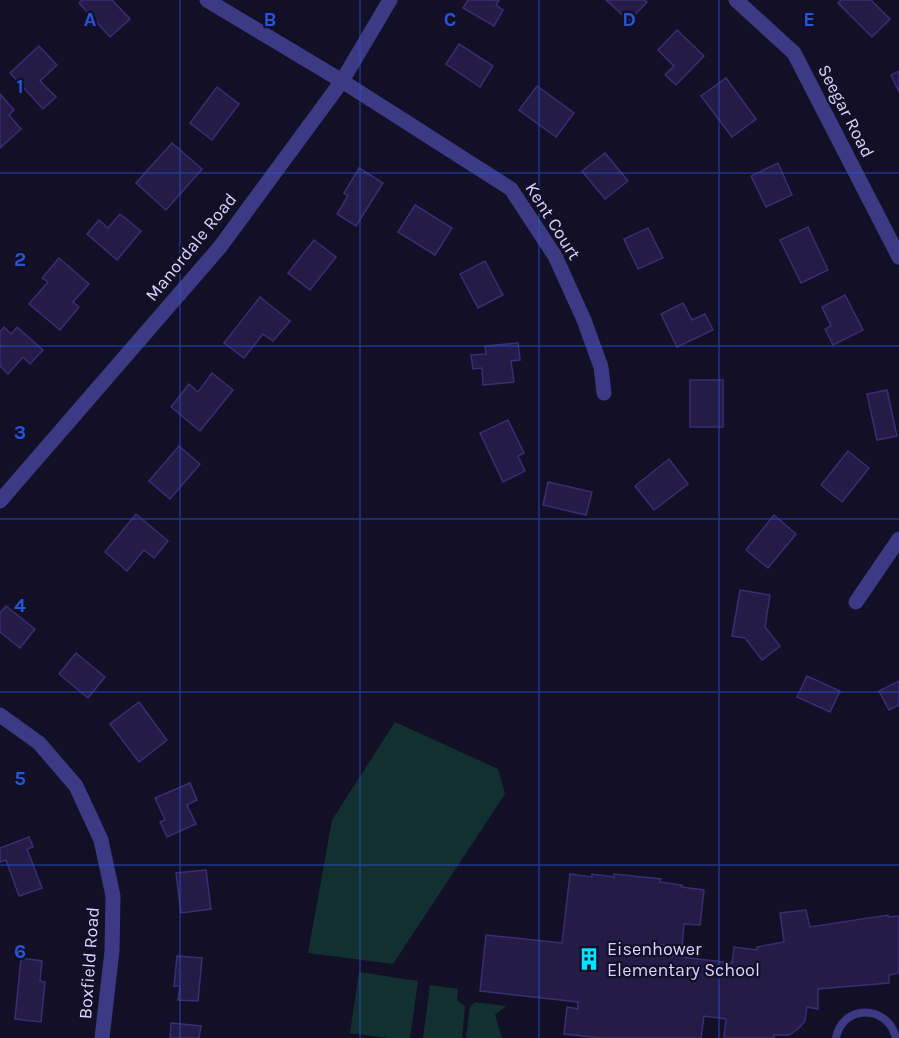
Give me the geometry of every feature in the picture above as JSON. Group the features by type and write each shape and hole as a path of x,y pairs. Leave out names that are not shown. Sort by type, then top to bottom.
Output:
{"street":[{"name":"Kent Court","path":"207,0 342,81 511,189 555,256 584,320 601,367 604,393"},
{"name":"Manordale Road","path":"0,501 220,247 342,81 390,0"},
{"name":"Seegar Road","path":"736,0 794,53 899,257"},
{"path":"856,602 899,539"},
{"name":"Boxfield Road","path":"0,715 39,743 76,786 101,840 113,896 112,951 102,1038"}],"lane":[{"path":"836,1038 844,1022 866,1012 874,1013 888,1021 896,1038"}],"green space":[{"path":"395,722 498,769 505,794 393,964 308,953 332,820"},
{"path":"359,972 418,981 410,1038 388,1038 350,1033"},
{"path":"430,985 458,989 457,1000 465,1006 462,1038 423,1038"},
{"path":"475,1002 506,1006 495,1015 502,1038 466,1038 470,1006"}],"building":[{"path":"82,0 112,0 130,19 110,37 79,3"},
{"path":"468,0 499,0 496,5 503,10 494,26 463,8"},
{"path":"606,0 644,0 647,2 629,21"},
{"path":"841,0 871,0 890,19 872,37 838,3"},
{"path":"677,30 704,56 676,85 665,75 674,66 658,50"},
{"path":"459,44 493,66 480,87 446,64"},
{"path":"39,46 57,65 40,81 56,97 43,109 10,73"},
{"path":"899,71 899,92 891,75"},
{"path":"726,78 756,119 732,137 701,96"},
{"path":"537,86 574,113 556,137 519,110"},
{"path":"217,87 239,104 212,140 190,123"},
{"path":"0,94 14,110 9,115 21,129 0,148"},
{"path":"172,143 202,169 166,210 136,183"},
{"path":"605,153 628,181 605,199 582,171"},
{"path":"778,163 792,195 766,207 751,176"},
{"path":"359,168 383,183 356,226 337,214 348,196 344,193"},
{"path":"415,205 452,228 435,255 398,232"},
{"path":"120,214 141,231 117,260 87,234 99,220 108,228"},
{"path":"808,227 828,270 801,283 780,240"},
{"path":"648,228 663,258 638,269 624,239"},
{"path":"314,240 336,257 310,290 288,273"},
{"path":"59,258 89,284 73,302 79,307 60,330 29,304 48,282 42,278"},
{"path":"485,261 503,295 478,308 460,274"},
{"path":"845,295 863,330 833,345 825,329 831,326 822,307"},
{"path":"260,297 290,321 273,341 263,334 244,358 224,343"},
{"path":"683,303 692,320 705,314 713,330 677,347 661,314"},
{"path":"4,327 11,334 17,327 43,350 30,364 23,357 8,374 0,366 0,332"},
{"path":"518,343 520,360 511,361 514,382 483,385 482,368 473,369 471,355 486,354 485,346"},
{"path":"212,373 233,390 200,431 171,407 189,384 198,392"},
{"path":"690,380 723,380 723,427 690,427"},
{"path":"887,390 897,436 877,440 867,394"},
{"path":"508,420 524,453 518,456 525,471 503,482 480,433"},
{"path":"179,446 200,464 170,499 149,481"},
{"path":"848,451 869,468 842,502 821,485"},
{"path":"669,459 688,484 654,510 635,486"},
{"path":"548,482 592,492 586,515 543,505"},
{"path":"136,514 168,541 154,558 144,550 127,571 105,552"},
{"path":"774,515 796,534 768,568 746,550"},
{"path":"740,590 770,595 765,627 780,646 762,660 745,638 732,636"},
{"path":"6,606 35,629 20,648 0,632 0,613"},
{"path":"76,653 105,677 88,698 59,674"},
{"path":"807,676 840,691 830,712 797,697"},
{"path":"899,681 899,705 889,710 879,691"},
{"path":"139,702 167,740 139,762 110,724"},
{"path":"190,783 197,800 187,805 196,824 167,837 160,822 165,820 155,798"},
{"path":"29,837 33,847 27,849 42,888 19,896 6,860 0,862 0,848"},
{"path":"206,870 211,909 181,913 176,873"},
{"name":"Eisenhower Elementary School","path":"570,874 614,877 614,874 661,879 660,882 704,890 700,925 684,924 682,947 657,944 656,954 732,963 734,947 757,950 757,947 784,942 780,913 806,910 810,927 888,915 888,917 899,916 899,973 889,975 889,983 818,989 818,1009 807,1007 805,1021 799,1028 789,1035 774,1035 774,1038 724,1038 726,1019 704,1016 701,1038 601,1038 564,1034 567,1007 578,1009 578,1002 480,991 486,935 562,943"},
{"path":"177,956 202,958 198,1001 178,1000 180,986 174,986"},
{"path":"21,958 42,961 40,981 45,982 41,1022 15,1019"},
{"path":"171,1023 201,1026 199,1038 170,1038"}],"place":[{"name":"Eisenhower Elementary School","path":"589,959"}]}
